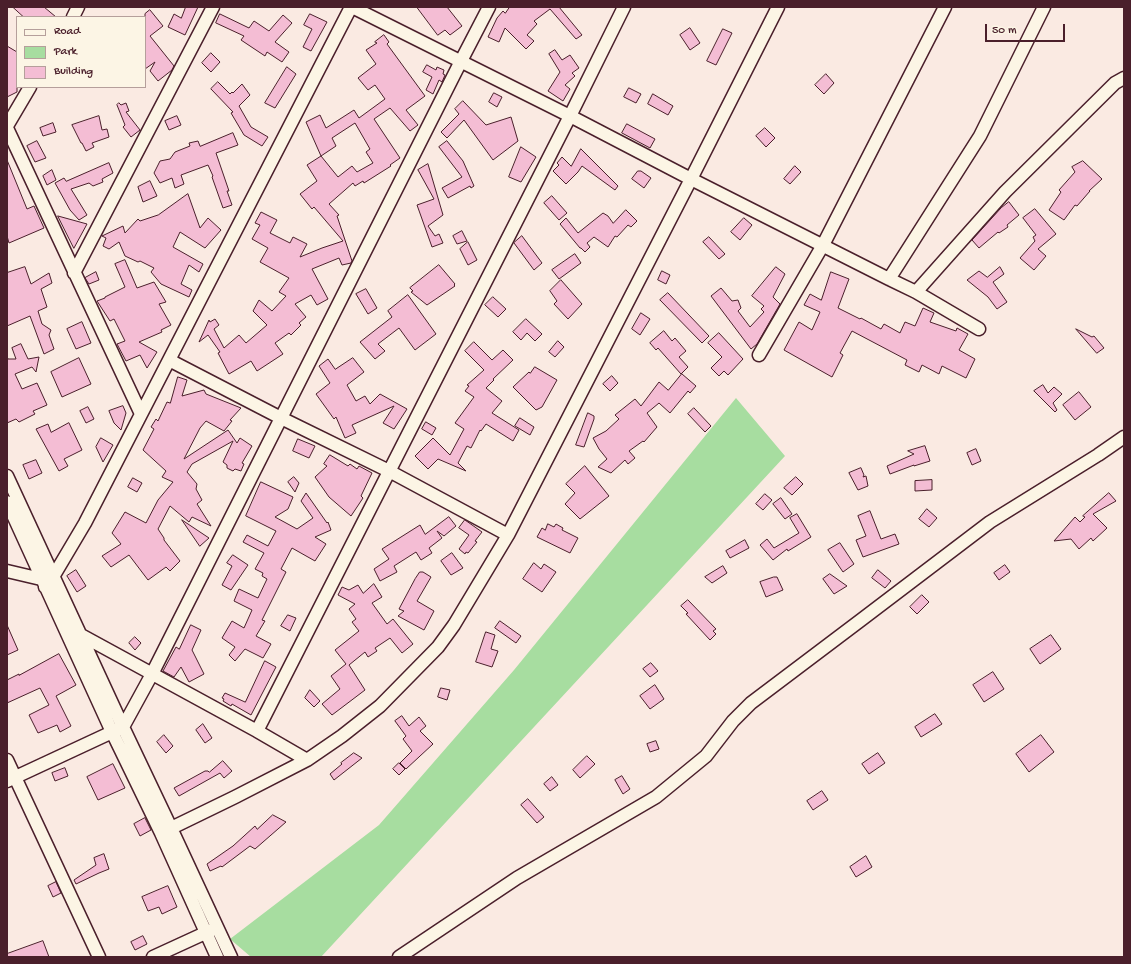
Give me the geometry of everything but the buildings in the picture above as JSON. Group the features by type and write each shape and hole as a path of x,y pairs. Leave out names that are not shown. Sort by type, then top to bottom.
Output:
{"street":[{"path":"74,273 213,7"},
{"path":"47,581 86,523 352,7 916,292 979,329"},
{"path":"11,779 123,727 152,674 489,7"},
{"path":"257,731 624,7"},
{"path":"166,830 307,760 342,736 380,706 438,647 454,625 508,535 778,7"},
{"path":"758,355 823,245 945,7"},
{"path":"889,279 980,136 1044,7"},
{"path":"916,292 1005,192 1115,83 1124,78"},
{"path":"29,88 7,127 141,414"},
{"path":"169,360 281,418 390,471 508,535"},
{"path":"399,957 517,878 656,797 706,756 733,721 750,703 990,522 1098,455 1124,437"},
{"path":"7,476 71,641 112,732 166,830 217,927 231,957"},
{"path":"7,502 47,581 81,635 123,727 217,957"},
{"path":"7,571 47,581"},
{"path":"81,635 307,760"},
{"path":"7,760 11,779 99,957"},
{"path":"153,957 217,927"}],"green space":[{"path":"736,398 785,456 321,957 251,957 230,939 379,825 514,670"}]}
